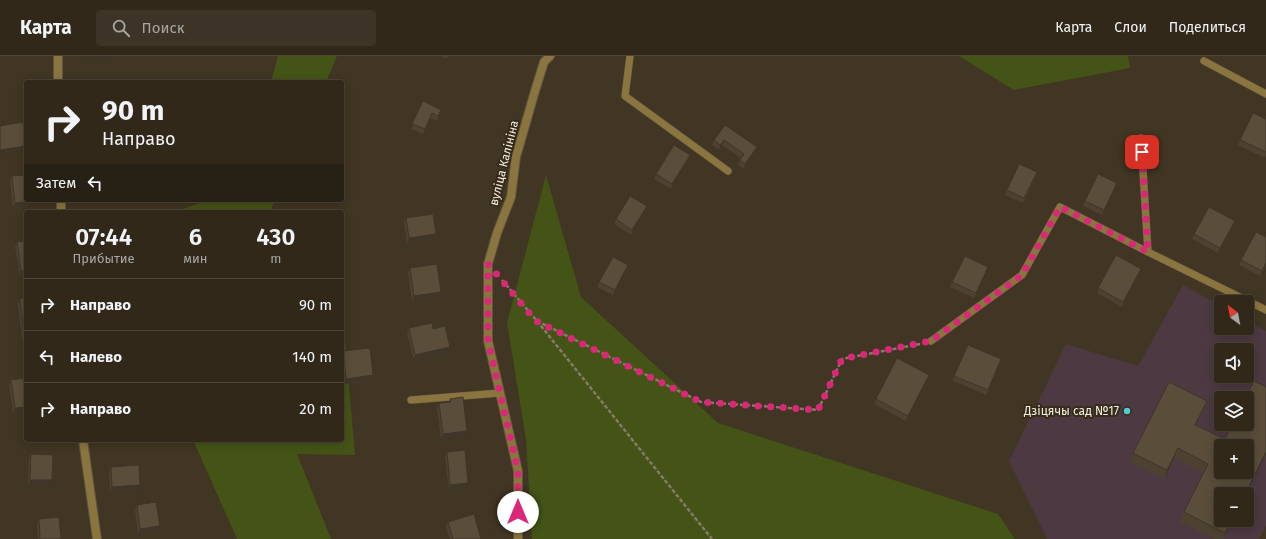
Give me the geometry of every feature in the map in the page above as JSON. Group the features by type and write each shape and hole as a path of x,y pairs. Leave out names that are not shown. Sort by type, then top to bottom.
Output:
{"street":[{"path":"58,56 58,80"},
{"name":"вуліца Калініна","path":"518,539 518,471 488,341 488,264 497,233 511,197 516,157 533,98 544,62 550,56"},
{"path":"83,442 97,539"}],"lane":[{"path":"630,56 626,96 728,171"},
{"path":"1204,61 1266,94"},
{"path":"1141,138 1148,252"},
{"path":"931,341 1022,275 1060,207 1266,310"},
{"path":"411,400 500,393"}],"path":[{"path":"488,264 536,321 712,539"},
{"path":"536,321 701,402 818,410 842,359 931,341"}],"shaded area":[{"name":"Дзіцячы сад №17","path":"1183,285 1214,302 1214,335 1254,335 1254,325 1266,331 1266,526 1259,539 1047,539 1009,461 1066,344 1138,366"}],"green space":[{"path":"278,56 337,56 327,80 272,80"},
{"path":"959,56 1128,56 1130,68 1014,90"},
{"path":"546,175 581,297 718,423 998,514 1015,539 532,539 526,439 507,323"},
{"path":"203,202 274,202 271,210 180,210"},
{"path":"344,340 355,455 297,454 331,539 237,539 194,442 344,442"}],"building":[{"path":"423,101 441,110 438,116 432,113 425,129 412,124"},
{"path":"1253,113 1266,119 1266,152 1240,140"},
{"path":"23,122 24,146 0,150 0,126"},
{"path":"725,125 757,147 745,164 740,160 744,154 724,140 720,145 714,140"},
{"path":"674,145 690,155 672,184 656,174"},
{"path":"1019,164 1037,172 1024,198 1007,190"},
{"path":"1098,174 1117,183 1104,210 1085,201"},
{"path":"24,175 24,202 15,203 12,176"},
{"path":"630,196 647,206 632,230 616,219"},
{"path":"1209,207 1235,221 1220,248 1194,234"},
{"path":"433,214 436,234 409,238 406,218"},
{"path":"1256,232 1266,237 1266,263 1262,271 1241,260"},
{"path":"24,241 24,270 21,271 17,242"},
{"path":"1116,255 1141,269 1123,302 1098,288"},
{"path":"965,256 988,267 976,293 952,282"},
{"path":"613,257 628,265 615,290 599,282"},
{"path":"437,264 441,292 414,296 410,268"},
{"path":"24,298 24,335 20,299"},
{"path":"432,323 433,329 445,326 450,347 415,355 409,328"},
{"path":"968,345 1001,359 988,390 954,376"},
{"path":"370,348 373,375 346,379 344,351"},
{"path":"897,358 929,375 908,416 876,399"},
{"path":"24,378 24,407 15,408 11,380"},
{"path":"1254,381 1266,387 1266,452 1254,476 1254,439 1225,439 1229,431 1254,431 1254,391 1249,391"},
{"path":"1169,382 1207,401 1195,425 1225,439 1214,439 1214,479 1252,479 1248,487 1214,487 1214,527 1228,527 1225,533 1184,512 1208,464 1178,448 1167,470 1133,453"},
{"path":"463,397 467,431 443,434 439,403 451,402 450,399"},
{"path":"465,450 468,483 450,485 447,452"},
{"path":"31,454 53,455 52,480 30,480"},
{"path":"139,465 140,485 112,487 111,467"},
{"path":"156,502 160,526 140,529 137,505"},
{"path":"474,514 481,539 453,539 448,522"},
{"path":"59,517 61,539 40,539 39,519"}],"place":[{"name":"Дзіцячы сад №17","path":"1127,411"}],"route":[{"path":"518,512 518,471 488,341 488,264 536,321 701,402 818,410 842,359 931,341 1022,275 1060,207 1148,252 1142,152"}]}
